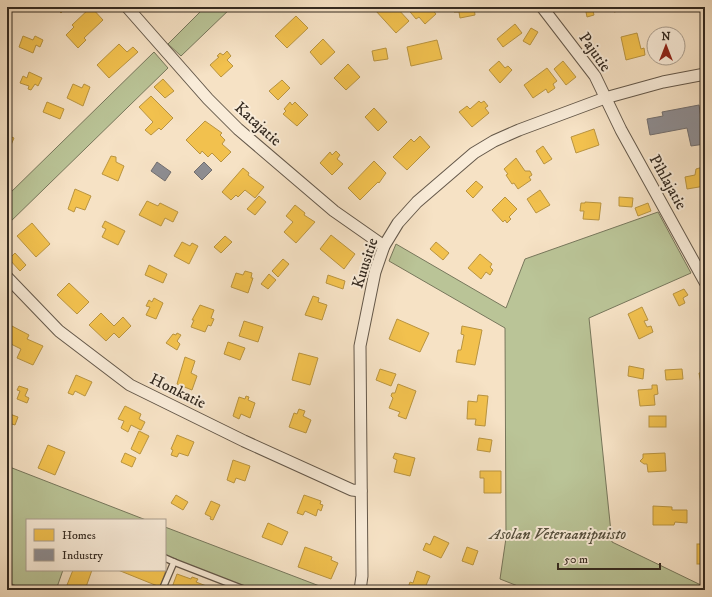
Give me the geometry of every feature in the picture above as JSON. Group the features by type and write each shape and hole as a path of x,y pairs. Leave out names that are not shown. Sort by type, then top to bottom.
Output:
{"street":[{"name":"Katajatie","path":"127,7 208,99 238,129 334,211 384,246"},
{"name":"Pajutie","path":"542,7 595,76 605,98"},
{"name":"Kuusitie","path":"360,590 362,576 362,491 360,346 375,272 384,246 398,223 417,202 474,153 519,130 605,98 663,82 705,74"},
{"name":"Pihlajatie","path":"605,98 705,282"},
{"name":"Honkatie","path":"8,281 59,331 130,385 260,449 352,490 362,491"}],"lane":[{"path":"166,558 246,590"},
{"path":"162,590 174,562"}],"green space":[{"path":"205,7 232,7 181,56 168,44"},
{"path":"154,52 168,68 7,225 7,196"},
{"name":"Asolan Veteraanipuisto","path":"658,212 691,273 589,318 612,542 705,587 702,590 528,590 500,579 506,538 505,328 389,261 396,244 506,308 525,259"},
{"path":"7,466 143,519 26,519 26,571 63,571 56,590 26,590 7,582"},
{"path":"166,527 330,590 247,590 166,560"}],"building: Homes":[{"path":"55,7 67,7 61,13"},
{"path":"91,7 103,20 84,38 86,40 78,48 66,35 74,27 72,25"},
{"path":"378,7 396,7 409,21 396,33 375,10"},
{"path":"406,7 430,7 436,14 425,24 419,17 416,19"},
{"path":"453,7 474,7 475,15 460,18 459,12 454,12"},
{"path":"497,7 510,7 497,10"},
{"path":"585,7 592,7 594,15 587,17"},
{"path":"612,7 635,7 614,12"},
{"path":"705,9 705,28 703,29 700,10"},
{"path":"296,16 308,28 287,48 275,36"},
{"path":"515,24 522,33 503,47 497,39"},
{"path":"531,28 538,32 530,45 523,41"},
{"path":"637,33 641,49 644,48 645,55 626,60 621,37"},
{"path":"23,36 33,40 35,36 43,40 40,47 36,45 33,53 19,47"},
{"path":"323,39 335,52 321,65 310,52"},
{"path":"437,40 442,59 411,66 407,47"},
{"path":"119,44 127,52 133,47 138,52 109,78 97,65"},
{"path":"386,48 388,59 374,61 372,51"},
{"path":"227,51 231,56 227,60 233,66 221,77 210,65 219,57 217,56 220,53 223,55"},
{"path":"499,61 505,68 508,66 512,70 500,83 489,70"},
{"path":"563,61 576,77 566,85 554,69"},
{"path":"348,64 360,77 346,90 334,78"},
{"path":"547,68 557,81 553,84 555,88 548,93 546,89 533,98 524,85"},
{"path":"29,72 42,78 38,86 35,84 31,90 28,89 29,86 20,83 23,76 27,78"},
{"path":"163,79 174,91 165,98 154,87"},
{"path":"282,80 290,88 278,100 269,91"},
{"path":"73,84 82,88 84,84 90,87 83,106 67,98"},
{"path":"151,96 173,118 161,130 159,128 151,135 145,130 153,122 139,107"},
{"path":"479,101 481,103 484,101 488,106 485,108 489,113 472,127 459,112 467,106 470,109"},
{"path":"47,102 64,109 60,119 43,112"},
{"path":"290,102 292,105 295,102 308,115 297,126 283,114 286,111 284,109"},
{"path":"374,108 387,122 378,131 365,117"},
{"path":"205,121 222,133 220,135 225,140 222,144 231,152 221,162 212,153 208,157 202,151 200,154 186,140"},
{"path":"594,129 599,145 576,153 571,137"},
{"path":"7,135 14,138 8,152 7,152"},
{"path":"420,136 430,147 407,170 393,157 411,139 414,142"},
{"path":"543,146 552,159 544,164 536,151"},
{"path":"336,151 340,155 337,159 343,164 332,175 320,163 330,152 332,155"},
{"path":"111,156 116,157 116,162 124,166 118,181 102,174"},
{"path":"516,158 525,171 530,171 532,175 529,177 531,180 518,189 514,183 512,184 504,169"},
{"path":"374,161 386,173 379,183 378,182 360,200 348,188"},
{"path":"705,162 705,186 687,189 685,177 695,175 696,169 703,167 703,163"},
{"path":"243,168 249,173 248,175 264,187 255,198 245,190 238,197 236,195 231,200 222,192"},
{"path":"476,181 483,187 473,198 466,191"},
{"path":"75,189 91,196 85,210 76,207 74,212 68,209"},
{"path":"540,190 550,205 536,213 527,199"},
{"path":"259,196 266,202 255,215 247,209"},
{"path":"505,197 517,209 509,217 511,219 507,223 505,220 503,222 492,210"},
{"path":"619,197 633,198 632,207 619,206"},
{"path":"147,201 158,206 160,203 178,212 173,222 165,218 161,226 139,215"},
{"path":"581,203 601,203 599,220 583,219 584,211 580,211"},
{"path":"648,203 651,211 638,216 635,208"},
{"path":"295,205 305,213 304,215 315,222 296,243 284,232 293,222 286,216"},
{"path":"105,221 125,231 118,245 102,237 106,229 102,227"},
{"path":"32,223 50,244 36,257 17,236"},
{"path":"331,235 355,254 344,269 320,249"},
{"path":"225,236 232,242 221,253 214,247"},
{"path":"182,242 190,246 192,243 198,246 189,264 174,256"},
{"path":"436,242 449,253 443,260 430,249"},
{"path":"15,253 26,265 20,271 9,259"},
{"path":"480,254 492,264 490,267 493,270 490,275 486,272 481,279 468,268"},
{"path":"283,259 289,264 278,277 272,271"},
{"path":"149,265 167,274 163,283 145,275"},
{"path":"245,271 252,273 251,278 253,278 248,293 231,287 236,273 243,275"},
{"path":"269,274 276,280 268,289 261,284"},
{"path":"328,275 345,281 343,289 326,283"},
{"path":"69,283 89,302 77,314 57,295"},
{"path":"684,289 688,295 683,298 685,303 679,306 673,294"},
{"path":"313,296 319,298 318,302 327,305 322,320 305,315"},
{"path":"154,298 163,303 156,319 146,315 150,307 146,306 149,300 152,302"},
{"path":"200,305 214,310 211,318 214,319 211,326 208,325 205,332 191,327 194,320 192,320"},
{"path":"642,307 648,320 644,321 647,327 651,326 653,332 639,339 628,314"},
{"path":"101,313 114,326 123,317 131,326 119,338 114,333 106,341 89,325"},
{"path":"397,319 429,333 420,352 389,339"},
{"path":"244,321 263,327 258,342 239,336"},
{"path":"10,325 29,335 27,339 43,346 33,365 17,358 21,349 7,342 7,331"},
{"path":"462,326 482,330 475,365 456,362 458,350 461,350 464,335 461,334"},
{"path":"177,333 181,335 177,341 180,344 177,350 166,343 173,334 176,335"},
{"path":"228,342 245,348 240,360 224,354"},
{"path":"299,353 318,358 310,385 292,380"},
{"path":"185,357 195,361 191,373 197,376 192,390 177,384"},
{"path":"629,366 644,369 643,379 628,376"},
{"path":"380,369 396,374 391,386 376,380"},
{"path":"682,369 683,379 666,380 665,370"},
{"path":"705,372 705,401 704,401 699,373"},
{"path":"76,375 92,382 85,396 75,391 73,395 68,393"},
{"path":"398,384 416,391 406,419 398,416 400,412 389,408 393,398 391,396 392,393 395,393"},
{"path":"652,385 657,385 658,394 654,395 655,405 640,406 638,390 652,389"},
{"path":"19,386 28,389 25,396 29,398 27,403 17,399 20,391 17,390"},
{"path":"478,395 488,396 485,426 475,425 476,419 467,419 468,401 477,402"},
{"path":"246,396 249,397 248,400 255,403 250,418 241,414 239,419 233,416 239,397 245,399"},
{"path":"125,406 141,414 139,419 145,422 141,430 131,425 128,432 121,428 124,421 118,419"},
{"path":"299,409 305,411 303,416 311,420 306,433 289,427 294,413 297,414"},
{"path":"7,413 18,417 15,425 12,424 9,432 7,432"},
{"path":"649,416 666,416 666,427 649,427"},
{"path":"139,431 149,436 140,454 131,449"},
{"path":"177,435 194,442 188,456 179,453 177,457 171,455 173,450 171,449"},
{"path":"479,438 492,440 490,452 477,450"},
{"path":"48,445 65,452 55,475 38,468"},
{"path":"705,452 705,468 703,468 702,453"},
{"path":"125,453 136,458 132,467 121,462"},
{"path":"395,453 415,458 410,476 394,472 397,460 393,458"},
{"path":"665,453 666,471 648,472 647,464 640,461 643,458 643,454"},
{"path":"233,460 250,466 245,481 236,478 234,483 227,480"},
{"path":"480,471 501,471 501,493 484,493 484,478 480,478"},
{"path":"176,495 188,502 183,510 171,503"},
{"path":"304,495 321,501 320,504 323,505 321,511 318,509 316,516 305,511 303,515 297,513"},
{"path":"211,501 220,505 213,520 205,514"},
{"path":"653,506 672,507 672,510 687,510 687,523 675,522 674,525 653,525"},
{"path":"268,523 288,532 282,545 262,537"},
{"path":"434,536 449,543 441,558 423,550 426,543 430,545"},
{"path":"697,544 705,544 705,564 697,564"},
{"path":"305,547 332,557 331,560 338,563 331,579 298,567"},
{"path":"467,547 478,551 473,565 462,561"},
{"path":"73,571 92,571 86,587 94,590 65,590"},
{"path":"120,571 166,571 160,587"},
{"path":"417,571 430,576 424,590 407,590 410,582 413,583"},
{"path":"177,574 191,579 192,577 198,579 196,582 217,590 171,590"}],"building: Industry":[{"path":"699,105 705,144 691,146 687,128 650,135 647,119 663,116 662,112"},
{"path":"157,162 171,172 165,181 151,171"},
{"path":"204,162 212,170 202,180 194,172"}]}
